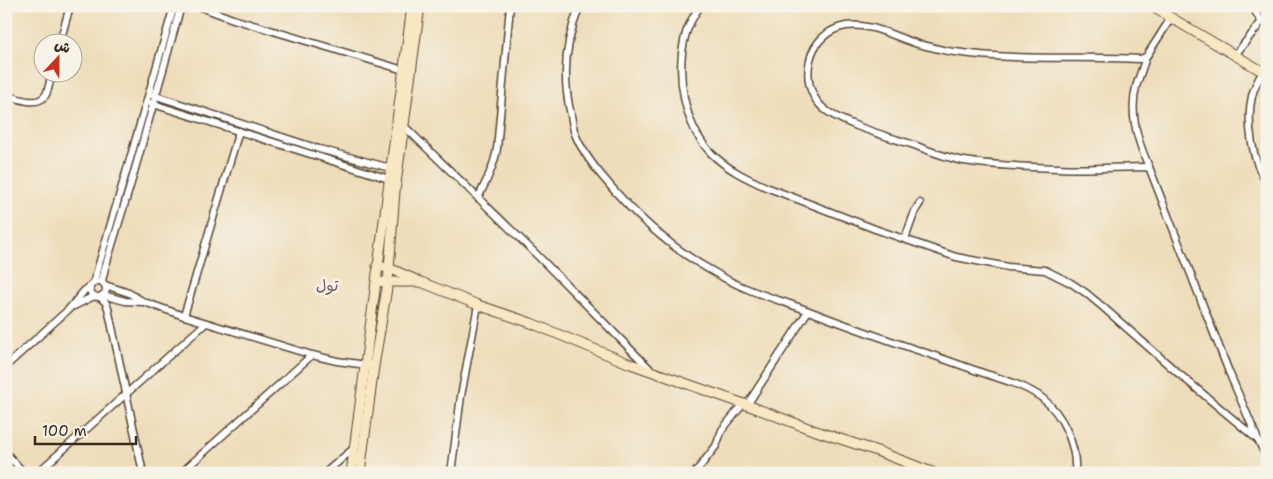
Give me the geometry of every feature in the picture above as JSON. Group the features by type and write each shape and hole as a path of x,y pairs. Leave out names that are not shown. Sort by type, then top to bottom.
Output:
{"street":[{"path":"63,32 70,6"},
{"path":"69,309 106,291 104,268 122,215 174,6"},
{"path":"152,95 181,6"},
{"path":"198,6 233,19 407,71"},
{"path":"360,473 377,266 389,179 394,169 404,126 412,6"},
{"path":"351,473 370,366 388,282 394,169 407,71 420,6"},
{"path":"478,198 496,158 510,6"},
{"path":"580,6 568,41 565,68 566,88 575,133 597,170 609,185 663,238 694,261 756,292 1009,381 1034,392 1044,399 1060,418 1071,443 1075,473"},
{"path":"700,6 686,34 681,73 682,87 686,104 699,138 704,146 720,162 745,178 790,197 905,240 956,257 1008,267 1045,270 1071,283 1098,303 1258,440"},
{"path":"1151,6 1265,73 1254,88 1251,98 1250,125 1252,145 1257,163 1267,183"},
{"path":"1252,6 1261,22"},
{"path":"1235,55 1267,15"},
{"path":"1171,18 1146,57 1136,89 1135,126 1139,144 1232,380 1267,458"},
{"path":"1146,57 1140,59 979,55 954,52 920,44 866,26 849,26 831,31 819,42 810,58 808,77 814,96 819,105 827,112 877,133 961,161 1006,166 1064,169 1149,167"},
{"path":"6,95 29,102 44,96 50,82"},
{"path":"152,95 389,179"},
{"path":"150,103 238,131 267,136"},
{"path":"6,366 69,309 94,281 150,103"},
{"path":"404,126 536,254 653,372"},
{"path":"184,316 238,131"},
{"path":"286,142 394,169"},
{"path":"905,240 920,203"},
{"path":"377,266 390,268 478,305 531,323 653,372 934,473"},
{"path":"94,281 129,293 144,302 206,323 312,355 370,366"},
{"path":"376,281 421,282"},
{"path":"89,287 90,293 99,296 125,301 144,302"},
{"path":"99,296 108,308 143,473"},
{"path":"451,473 461,396 478,305"},
{"path":"695,473 716,446 722,430 745,404 808,311"},
{"path":"37,473 206,323"},
{"path":"181,473 312,355"},
{"path":"325,473 354,449 363,450"},
{"path":"6,453 24,473"}],"district":[{"name":"تول","path":"327,285"}]}
